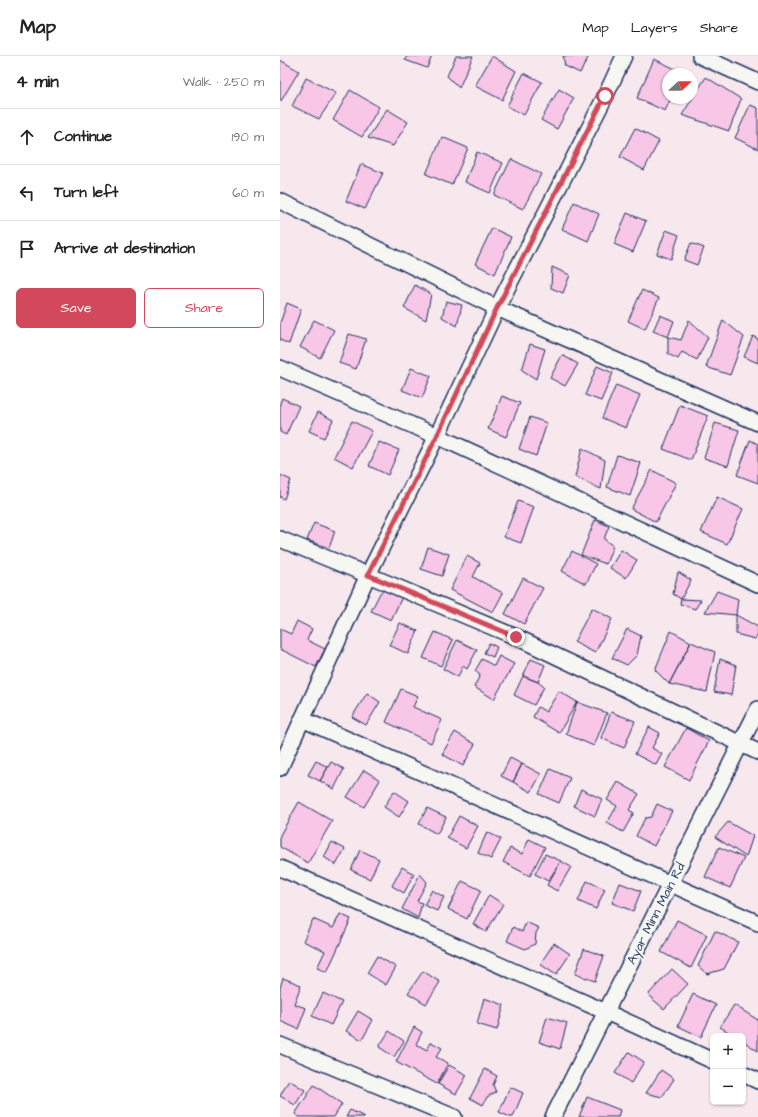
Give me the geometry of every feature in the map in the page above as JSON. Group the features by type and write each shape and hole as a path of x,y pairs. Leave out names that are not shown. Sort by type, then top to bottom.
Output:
{"street":[{"path":"280,768 368,575 437,436 497,308 624,56"},
{"path":"700,56 758,82"},
{"path":"280,202 497,308 758,424"},
{"path":"280,368 437,436 758,584"},
{"path":"280,539 516,637 758,752"},
{"name":"Ayar Minn Main Rd","path":"553,1117 758,710"},
{"path":"302,719 758,923"},
{"path":"280,868 710,1060"},
{"path":"280,1045 454,1117"},
{"path":"746,1075 758,1081"}],"building":[{"path":"407,56 432,56 427,68 405,60"},
{"path":"456,56 473,56 459,88 447,76"},
{"path":"492,56 516,71 502,100 475,86"},
{"path":"563,56 589,56 580,73 565,66"},
{"path":"654,59 673,68 662,68 662,104 668,104 665,111 637,98"},
{"path":"280,60 299,71 281,101 280,101"},
{"path":"524,73 542,82 524,115 507,106"},
{"path":"706,77 741,99 729,131 682,115 689,104 698,104 698,90"},
{"path":"306,78 336,93 319,119 292,106"},
{"path":"559,89 574,98 557,129 541,120"},
{"path":"350,90 379,107 362,137 333,120"},
{"path":"750,105 758,108 758,149 735,138"},
{"path":"387,109 408,122 393,146 368,138"},
{"path":"635,128 659,141 644,170 620,157"},
{"path":"442,137 468,148 452,185 426,174"},
{"path":"477,152 503,163 490,193 465,182"},
{"path":"511,159 541,174 523,209 494,195"},
{"path":"361,164 383,173 365,209 346,201"},
{"path":"574,202 599,214 588,241 562,229"},
{"path":"627,213 646,221 633,252 614,244"},
{"path":"492,228 511,237 495,274 475,264"},
{"path":"666,230 679,235 671,259 657,254"},
{"path":"691,243 704,248 697,265 684,260"},
{"path":"552,267 570,275 563,293 551,288"},
{"path":"415,285 431,294 426,320 404,308"},
{"path":"642,290 659,298 645,329 628,321"},
{"path":"446,301 462,305 457,326 442,317"},
{"path":"287,303 301,309 289,344 280,340 280,323"},
{"path":"660,315 674,321 668,337 653,331"},
{"path":"314,320 334,330 320,358 300,347"},
{"path":"689,320 708,337 697,360 682,352 678,359 668,354 668,337 681,340"},
{"path":"723,320 744,337 730,375 706,367"},
{"path":"349,334 366,339 356,369 339,363"},
{"path":"753,336 758,339 758,363 744,357"},
{"path":"530,344 545,349 536,379 522,370"},
{"path":"562,355 578,364 565,386 550,378"},
{"path":"597,366 613,373 601,401 585,395"},
{"path":"411,368 431,376 422,398 402,390"},
{"path":"616,385 640,395 626,428 602,418"},
{"path":"502,396 520,403 506,437 488,429"},
{"path":"282,398 299,406 286,435 280,432 280,403"},
{"path":"680,405 708,416 691,460 663,449"},
{"path":"318,412 333,420 324,438 309,431"},
{"path":"530,417 547,423 536,456 519,449"},
{"path":"352,421 372,431 353,467 334,457"},
{"path":"715,423 739,430 728,466 704,458"},
{"path":"750,440 758,444 758,483 737,475"},
{"path":"379,442 399,450 388,475 369,466"},
{"path":"582,448 605,460 601,489 575,477"},
{"path":"617,455 641,463 630,496 607,487"},
{"path":"652,470 676,483 656,522 631,509"},
{"path":"280,475 291,480 284,499 280,497"},
{"path":"717,497 743,509 727,544 701,532"},
{"path":"518,501 534,507 521,543 504,537"},
{"path":"595,520 609,526 604,539 613,546 606,564 581,555"},
{"path":"314,523 335,531 329,548 307,540"},
{"path":"428,547 449,554 442,576 421,569"},
{"path":"621,550 637,560 626,578 610,568"},
{"path":"572,551 596,564 586,584 562,571"},
{"path":"467,556 480,563 473,577 503,593 493,612 450,590"},
{"path":"678,572 691,580 681,599 673,594"},
{"path":"523,578 543,588 524,624 505,614"},
{"path":"386,589 402,597 391,620 371,611 380,593"},
{"path":"717,591 738,599 736,615 705,612"},
{"path":"681,599 701,600 695,609 680,604"},
{"path":"592,608 612,619 595,653 574,642"},
{"path":"736,615 758,627 758,635 755,639 736,634"},
{"path":"297,621 312,629 307,640 325,649 316,667 280,649 280,629 291,634"},
{"path":"400,623 418,631 408,654 389,645"},
{"path":"627,629 641,636 637,655 627,665 612,658"},
{"path":"671,631 691,642 669,684 655,670"},
{"path":"435,632 453,640 441,666 423,658"},
{"path":"457,640 477,650 467,669 463,666 458,677 443,669"},
{"path":"691,642 715,652 707,692 669,684"},
{"path":"489,643 497,647 493,657 484,653"},
{"path":"499,656 514,664 494,699 474,687 480,675 475,671 482,659 494,666"},
{"path":"531,659 545,665 538,682 523,676"},
{"path":"720,659 736,665 731,695 714,692"},
{"path":"523,676 538,682 544,687 534,705 514,695"},
{"path":"401,689 418,696 413,707 442,720 431,743 386,722"},
{"path":"559,691 577,702 559,733 533,717 538,707 546,712"},
{"path":"367,693 380,702 366,725 352,717"},
{"path":"577,702 607,713 594,746 566,734"},
{"path":"611,712 635,721 624,748 601,738"},
{"path":"649,727 660,733 652,748 662,754 656,765 635,754"},
{"path":"686,728 709,741 689,780 665,767"},
{"path":"455,732 475,744 463,766 442,754"},
{"path":"510,758 522,764 513,782 501,776"},
{"path":"316,761 328,767 320,781 308,775"},
{"path":"331,762 344,769 334,789 320,781"},
{"path":"522,764 541,774 531,792 513,782"},
{"path":"550,769 570,778 559,803 539,794"},
{"path":"364,770 380,780 364,807 347,797"},
{"path":"618,782 639,794 629,810 634,813 623,832 607,823 617,806 607,800"},
{"path":"581,789 602,799 595,816 574,806"},
{"path":"394,791 409,801 399,817 384,807"},
{"path":"299,802 332,821 308,863 280,847 280,835"},
{"path":"657,804 672,811 654,846 636,836 645,818 651,817"},
{"path":"427,808 446,817 437,834 419,824"},
{"path":"459,816 478,826 466,848 447,838"},
{"path":"728,822 753,836 746,857 715,837"},
{"path":"487,832 501,839 491,859 478,853"},
{"path":"529,839 545,847 530,876 503,862 510,848 522,854"},
{"path":"332,842 345,849 336,865 324,857"},
{"path":"719,847 744,858 730,888 705,877"},
{"path":"360,850 379,859 370,879 351,870"},
{"path":"545,854 561,861 548,881 535,874"},
{"path":"561,861 571,867 557,891 547,885"},
{"path":"402,867 414,874 404,893 392,886"},
{"path":"420,874 427,882 417,901 422,903 418,918 402,909"},
{"path":"462,881 481,890 467,919 448,909"},
{"path":"587,881 605,889 596,909 578,901"},
{"path":"620,883 641,891 633,911 612,903"},
{"path":"432,890 444,897 437,911 424,905"},
{"path":"489,895 503,904 486,932 473,924"},
{"path":"340,914 351,919 327,972 317,968 325,951 303,941 313,919 333,928"},
{"path":"677,920 707,935 691,968 661,952"},
{"path":"526,922 539,928 536,933 535,944 525,949 507,941 513,927 522,932"},
{"path":"715,931 738,942 724,969 707,974 698,966"},
{"path":"554,943 570,954 556,975 540,964"},
{"path":"584,949 604,956 595,981 575,974"},
{"path":"377,956 396,967 386,985 367,973"},
{"path":"672,969 688,984 664,1009 648,995"},
{"path":"423,971 440,982 426,1004 408,993"},
{"path":"283,978 301,985 294,1004 306,1008 298,1029 280,1021 280,988"},
{"path":"323,993 342,1002 331,1025 312,1016"},
{"path":"693,994 716,1005 701,1037 678,1026"},
{"path":"484,998 504,1005 497,1030 477,1024"},
{"path":"734,1005 758,1020 758,1051 746,1043 746,1033 730,1033 720,1027"},
{"path":"358,1011 373,1020 362,1040 346,1031"},
{"path":"547,1017 567,1023 560,1049 539,1042"},
{"path":"414,1027 422,1032 416,1044 427,1050 431,1042 442,1048 436,1057 448,1063 437,1084 396,1062"},
{"path":"389,1031 404,1041 394,1057 379,1047"},
{"path":"629,1052 644,1062 631,1083 615,1073"},
{"path":"449,1065 467,1075 456,1094 438,1084"},
{"path":"485,1069 497,1076 493,1085 496,1092 487,1097 483,1105 470,1098"},
{"path":"661,1070 674,1079 662,1097 646,1093"},
{"path":"289,1080 305,1090 295,1105 280,1096"},
{"path":"314,1085 342,1104 334,1117 299,1117 295,1114"},
{"path":"510,1087 523,1093 513,1117 499,1112"},
{"path":"587,1097 620,1110 618,1117 579,1117"},
{"path":"350,1110 365,1117 346,1117"}],"route":[{"path":"516,637 368,575 437,436 497,308 605,96"}]}
